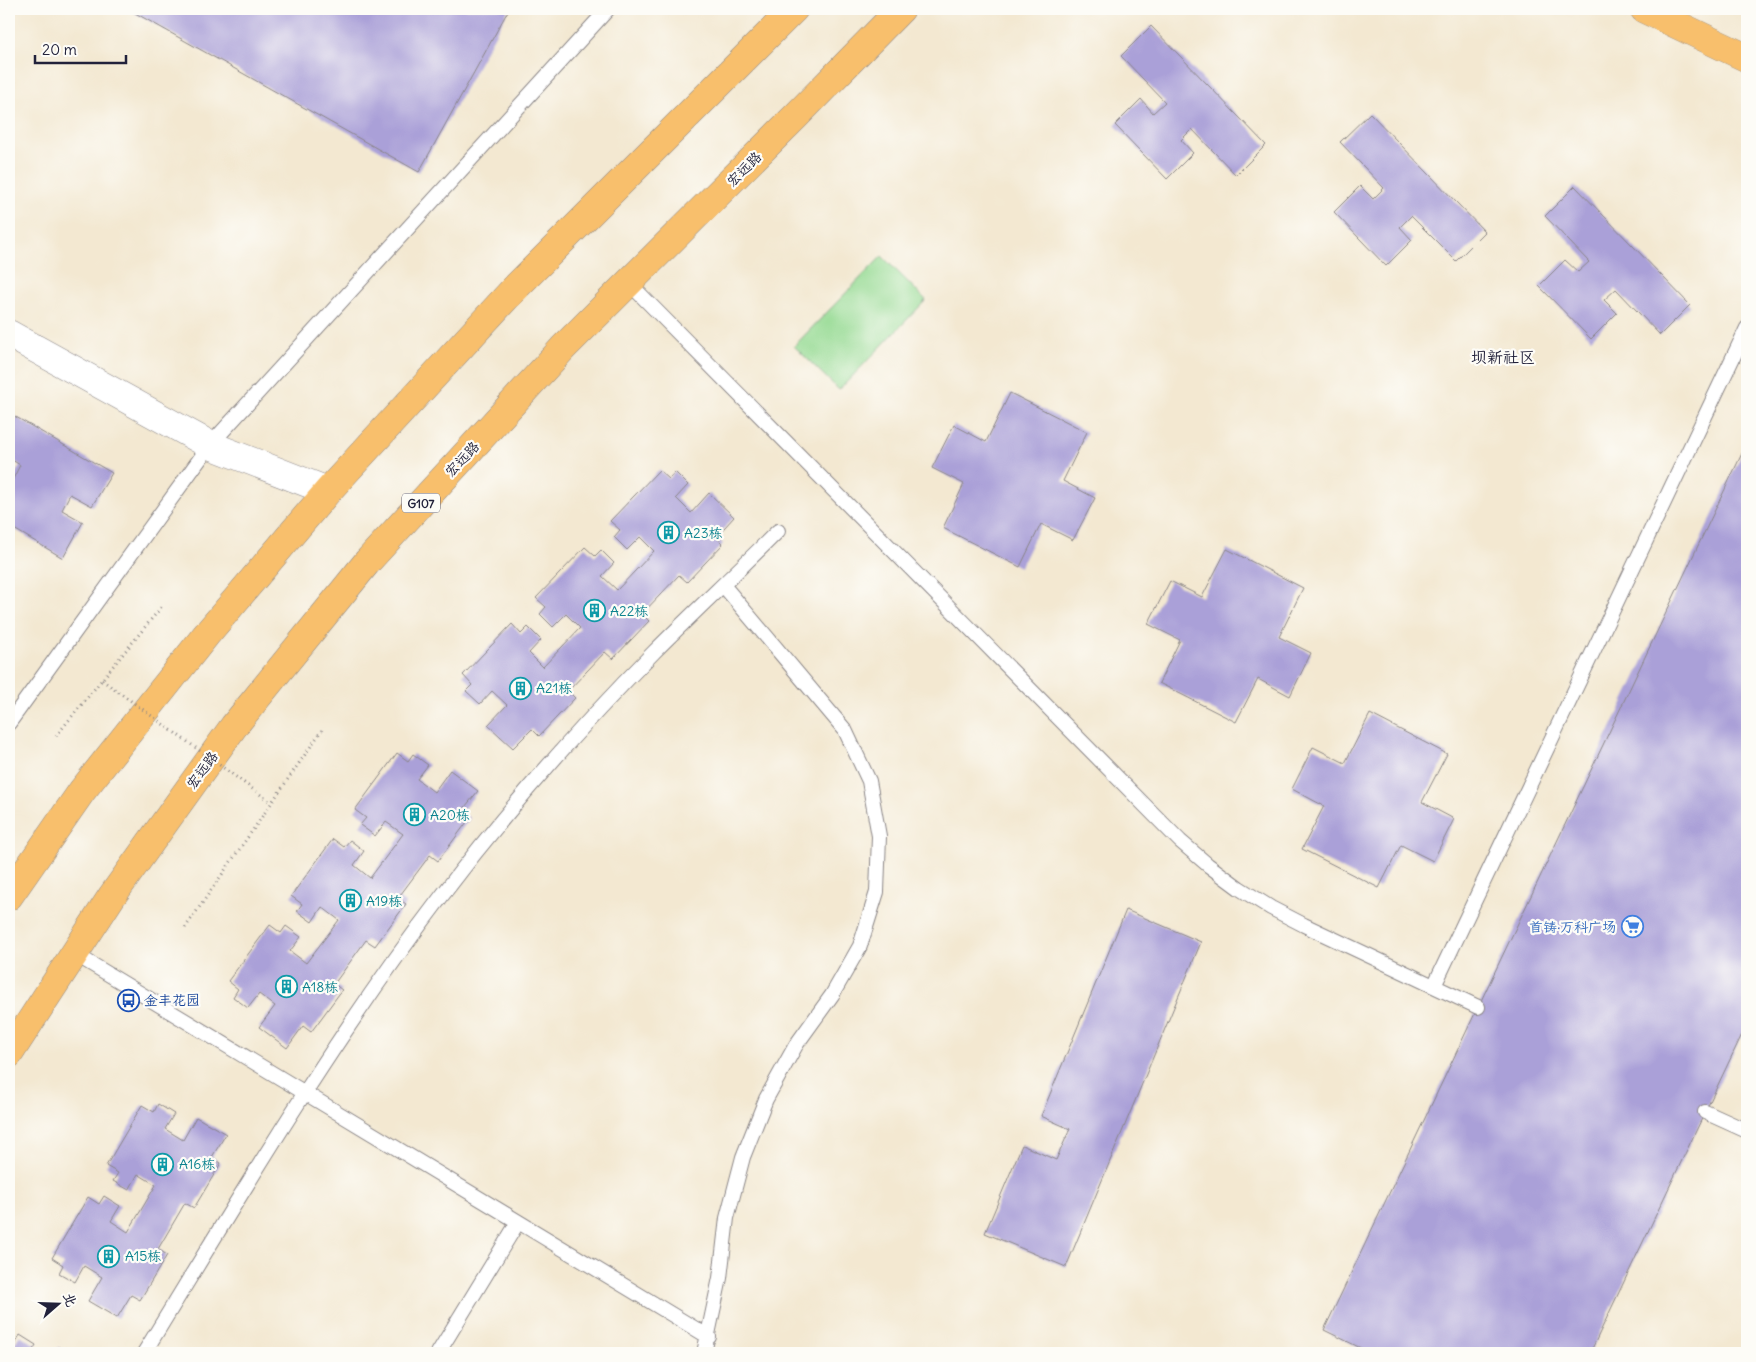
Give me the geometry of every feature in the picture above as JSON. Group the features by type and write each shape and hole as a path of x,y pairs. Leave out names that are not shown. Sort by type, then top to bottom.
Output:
{"main road":[{"path":"9,896 95,776 206,635 328,491 514,288 794,9"},
{"name":"宏远路","path":"9,1054 112,896 234,726 368,561 564,347 796,117 901,9"},
{"path":"1644,9 1747,58"}],"street":[{"path":"9,334 210,445 328,491"}],"lane":[{"path":"9,723 210,445 608,9"},
{"path":"629,283 1180,841 1208,865 1239,888 1271,908 1478,1007"},
{"path":"1434,986 1747,328"},
{"path":"144,1353 304,1092 394,959 442,894 598,710 654,652 778,531"},
{"path":"704,1353 720,1278 727,1218 743,1157 766,1099 796,1045 832,995 860,946 876,892 879,836 869,781 845,730 723,586"},
{"path":"75,954 708,1337"},
{"path":"1705,1112 1747,1131"},
{"path":"438,1353 518,1222"}],"path":[{"path":"56,736 163,605"},
{"path":"102,680 272,803"},
{"path":"184,928 322,730"}],"green space":[{"path":"882,256 926,300 839,390 794,346"}],"building":[{"path":"128,9 509,9 419,172"},
{"path":"1151,26 1266,145 1236,175 1192,129 1181,140 1193,153 1167,179 1115,125 1141,99 1153,113 1165,102 1121,56"},
{"path":"1370,113 1485,232 1456,261 1411,216 1400,227 1412,240 1386,266 1334,212 1360,186 1373,199 1384,188 1340,142"},
{"path":"1575,186 1690,305 1660,335 1616,289 1604,300 1617,313 1591,339 1539,286 1565,260 1578,272 1589,262 1545,216"},
{"path":"1010,393 1087,432 1063,481 1095,498 1073,540 1041,524 1020,567 943,528 964,484 932,468 954,425 986,442"},
{"path":"9,413 112,473 92,506 70,494 62,510 83,522 63,558 9,526 9,479 12,481 20,465 9,458"},
{"name":"首铸·万科广场","path":"1747,443 1747,1024 1590,1353 1371,1353 1324,1330"},
{"path":"659,470 669,479 675,472 688,485 676,498 691,513 709,493 734,517 716,537 723,544 687,582 679,575 642,614 649,621 613,659 605,652 568,691 575,698 539,736 532,729 513,748 488,725 507,705 492,691 480,704 466,691 472,685 463,675 512,624 521,634 528,627 541,640 529,653 543,667 580,628 566,614 553,627 540,614 546,607 536,598 585,547 595,556 601,550 614,563 602,576 617,590 654,551 640,537 627,550 614,537 620,530 610,521"},
{"path":"1227,549 1303,588 1279,637 1311,653 1290,696 1258,679 1236,722 1159,683 1180,640 1148,624 1170,581 1202,597"},
{"path":"1370,714 1447,754 1422,802 1454,819 1433,861 1401,845 1379,888 1302,849 1324,806 1292,789 1313,747 1345,763"},
{"path":"397,753 408,761 413,754 428,765 417,779 434,792 450,770 478,791 461,812 470,818 438,861 430,855 398,898 406,904 375,946 366,940 334,984 342,990 311,1032 303,1026 287,1048 259,1027 275,1006 259,994 248,1008 233,997 238,989 228,981 270,925 281,933 286,926 301,937 290,951 306,963 339,920 322,907 312,922 297,911 302,904 291,896 333,839 344,847 350,840 364,851 354,865 370,878 403,834 386,822 375,836 360,825 366,818 355,810"},
{"path":"1126,910 1201,942 1066,1267 985,1233 1022,1145 1056,1160 1070,1129 1041,1116"},
{"path":"158,1104 174,1114 165,1129 183,1140 196,1117 226,1134 212,1157 221,1163 194,1208 185,1203 158,1249 167,1255 140,1300 131,1295 117,1318 88,1301 102,1277 84,1266 75,1282 59,1273 63,1265 52,1258 88,1197 99,1204 104,1196 120,1206 111,1221 128,1232 156,1185 138,1174 129,1190 113,1181 118,1173 106,1166 142,1105 154,1112"},
{"path":"20,1335 36,1345 31,1353 9,1353 9,1339 15,1343"},
{"path":"58,1347 68,1353 55,1353"}],"place":[{"name":"A23栋","path":"668,533"},
{"name":"A22栋","path":"594,611"},
{"name":"A21栋","path":"520,688"},
{"name":"A20栋","path":"414,815"},
{"name":"A19栋","path":"350,901"},
{"name":"首铸·万科广场","path":"1632,927"},
{"name":"A18栋","path":"286,987"},
{"name":"金丰花园","path":"128,1000"},
{"name":"A16栋","path":"163,1164"},
{"name":"A15栋","path":"109,1256"}],"district":[{"name":"坝新社区","path":"1503,357"}]}
